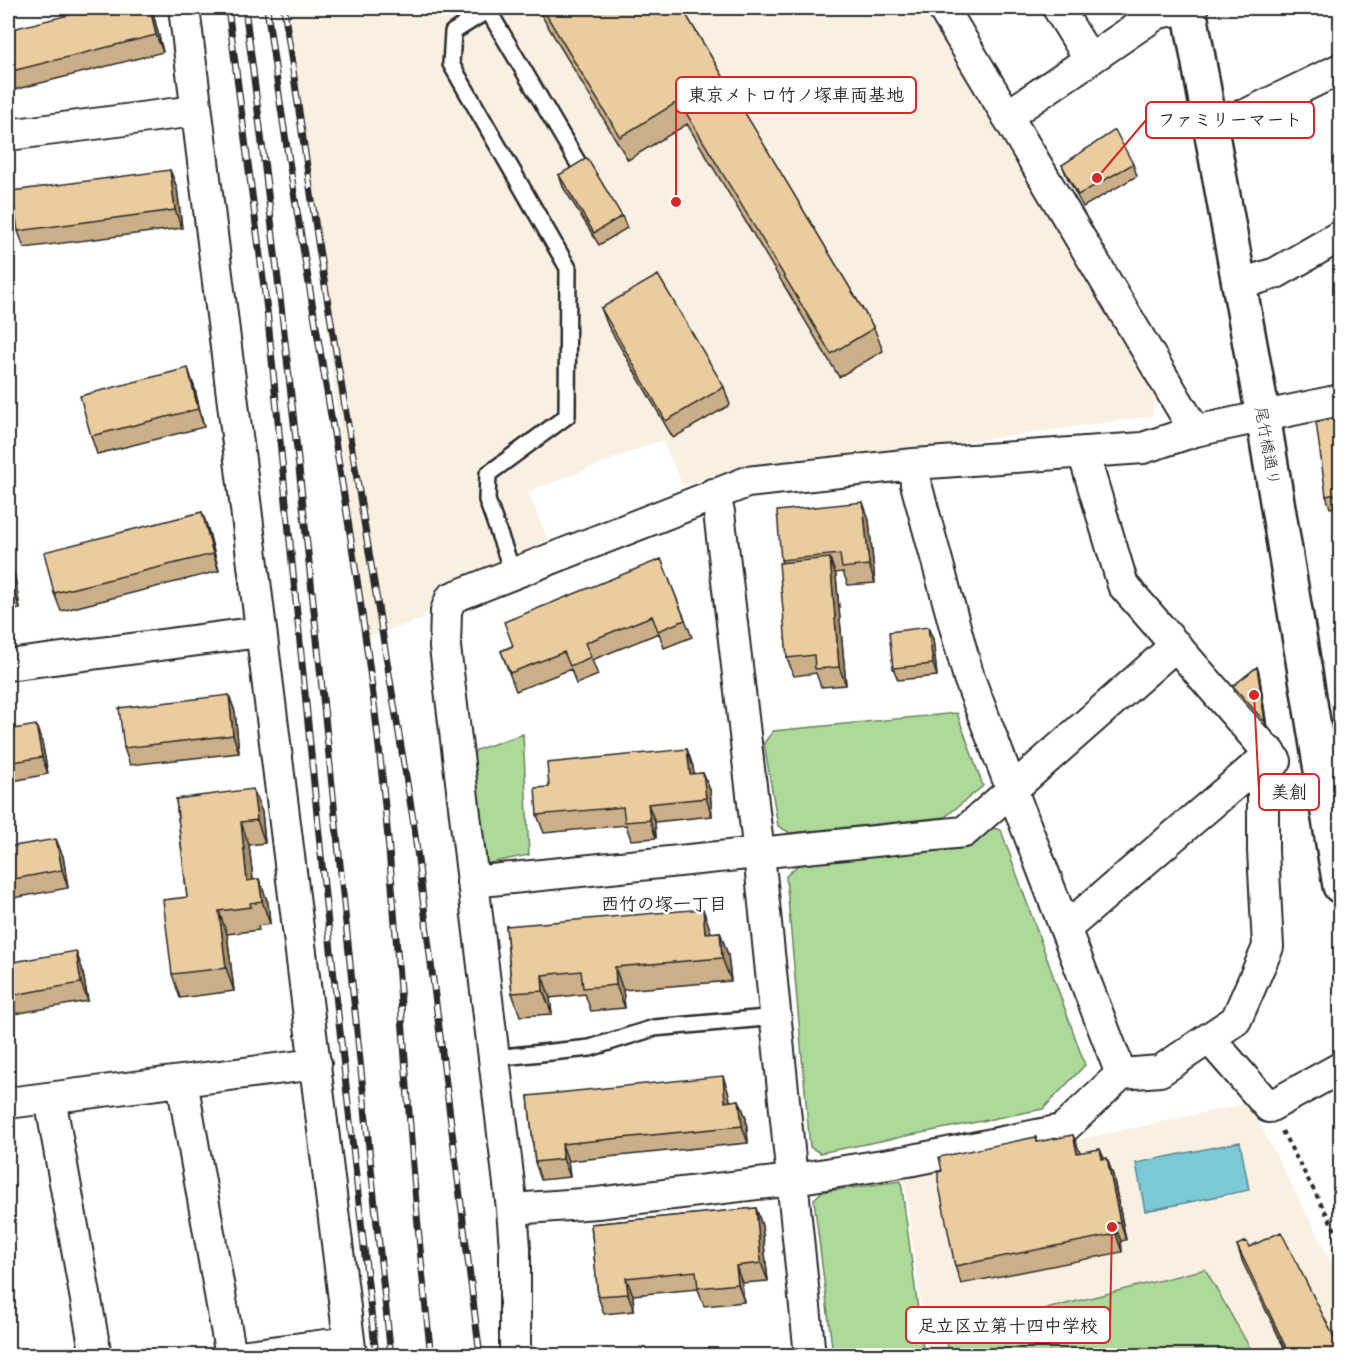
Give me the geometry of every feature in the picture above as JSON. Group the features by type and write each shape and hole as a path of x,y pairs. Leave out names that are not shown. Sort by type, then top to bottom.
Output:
{"main road":[{"name":"尾竹橋通り","path":"1189,8 1263,416 1341,885"}],"street":[{"path":"184,8 350,1349 240,1356"},
{"path":"943,8 1195,431"},
{"path":"1058,8 1089,58"},
{"path":"1007,116 1089,58 1158,14 1189,8"},
{"path":"1211,122 1245,115 1341,69"},
{"path":"8,135 195,111"},
{"path":"1240,284 1276,273 1341,236"},
{"path":"515,1356 515,1248 512,1209 445,647 446,611 451,598 747,482 914,464 1143,448 1195,431 1341,400"},
{"path":"512,1209 597,1203 791,1179 908,1161 1062,1130 1121,1074 1160,1071 1236,1020 1268,947 1263,851 1265,763 1176,645 1123,585 1083,452"},
{"path":"914,464 916,484 969,678 1121,1074"},
{"path":"713,495 719,512 759,854 810,1356"},
{"path":"8,665 260,632"},
{"path":"472,882 964,832 1176,645"},
{"path":"1066,928 1265,763 1319,750"},
{"path":"1209,1038 1269,1107 1341,1068"},
{"path":"8,1103 316,1064"},
{"path":"183,1081 231,1356"},
{"path":"50,1098 96,1356"}],"lane":[{"path":"513,573 487,500 488,474 567,416 568,268 451,64 453,32 488,10 578,163"},
{"path":"493,1058 590,1048 654,1028 776,1017"}],"path":[{"path":"1269,1107 1341,1239"}],"shaded area":[{"path":"288,8 924,8 1155,397 1152,416 706,478 683,486 662,440 528,492 548,540 438,587 423,619 365,638"},
{"path":"1249,1103 1340,1278 1340,1355 927,1355 904,1177"}],"green space":[{"path":"957,713 983,786 945,817 790,833 778,826 764,743 773,731"},
{"path":"523,734 529,855 484,864 470,760 476,750"},
{"path":"986,826 1001,830 1085,1065 1043,1109 820,1153 810,1147 786,876 798,865 961,847"},
{"path":"901,1181 924,1355 833,1355 814,1199 822,1192"},
{"path":"1205,1269 1254,1355 949,1355 946,1334"}],"water":[{"path":"1240,1142 1249,1190 1145,1211 1136,1163"}],"building":[{"path":"97,8 150,8 156,35 8,72 8,30"},
{"path":"542,8 682,8 874,328 831,354 679,101 620,137"},
{"path":"1115,130 1133,164 1078,195 1062,165"},
{"path":"587,158 622,216 594,233 559,175"},
{"path":"170,170 175,210 18,231 12,191"},
{"path":"658,275 724,387 666,421 601,308"},
{"path":"188,368 198,409 91,436 80,396"},
{"path":"1341,417 1341,493 1326,496 1316,422"},
{"path":"863,502 869,565 842,568 840,554 781,560 777,511"},
{"path":"202,512 213,554 54,593 44,552"},
{"path":"830,558 839,667 815,669 814,655 787,658 779,563"},
{"path":"8,559 14,592 8,593"},
{"path":"661,559 685,620 658,631 652,616 585,643 591,657 570,666 564,652 510,673 501,651 513,646 504,622"},
{"path":"928,627 933,664 893,668 889,632"},
{"path":"1257,667 1265,722 1233,686"},
{"path":"229,695 233,735 124,748 119,708"},
{"path":"36,725 42,757 8,763 8,730"},
{"path":"687,749 690,774 703,773 706,798 648,804 650,820 625,822 623,807 537,815 535,788 549,787 547,763"},
{"path":"253,789 257,820 241,822 247,881 259,879 262,901 250,903 251,907 219,911 226,968 172,974 163,900 187,897 176,799"},
{"path":"56,839 62,870 8,880 8,847"},
{"path":"703,909 705,933 720,932 722,958 615,967 616,985 583,988 581,971 542,975 543,991 512,993 506,926"},
{"path":"76,951 81,983 8,996 8,963"},
{"path":"723,1076 725,1102 739,1100 742,1126 562,1144 563,1159 535,1162 528,1096"},
{"path":"1073,1135 1077,1153 1100,1149 1102,1159 1107,1158 1120,1222 1114,1223 1116,1234 955,1266 938,1181 938,1172 942,1171 939,1157 1036,1137 1037,1142"},
{"path":"756,1208 761,1263 736,1266 738,1284 698,1288 696,1271 626,1278 628,1294 598,1296 591,1224"},
{"path":"1281,1232 1341,1351 1341,1356 1290,1356 1237,1245 1246,1241 1249,1247"}],"railway":[{"path":"228,8 267,310 326,905 376,1356"},
{"path":"245,8 304,513 391,1356"},
{"path":"267,8 374,703 383,784 415,1193 431,1356"},
{"path":"284,8 319,249 413,819 480,1356"}],"place":[{"name":"ファミリーマート","path":"1097,178"},
{"name":"東京メトロ竹ノ塚車両基地","path":"676,202"},
{"name":"美創","path":"1254,695"},
{"name":"足立区立第十四中学校","path":"1112,1227"}],"district":[{"name":"西竹の塚一丁目","path":"664,904"}]}
